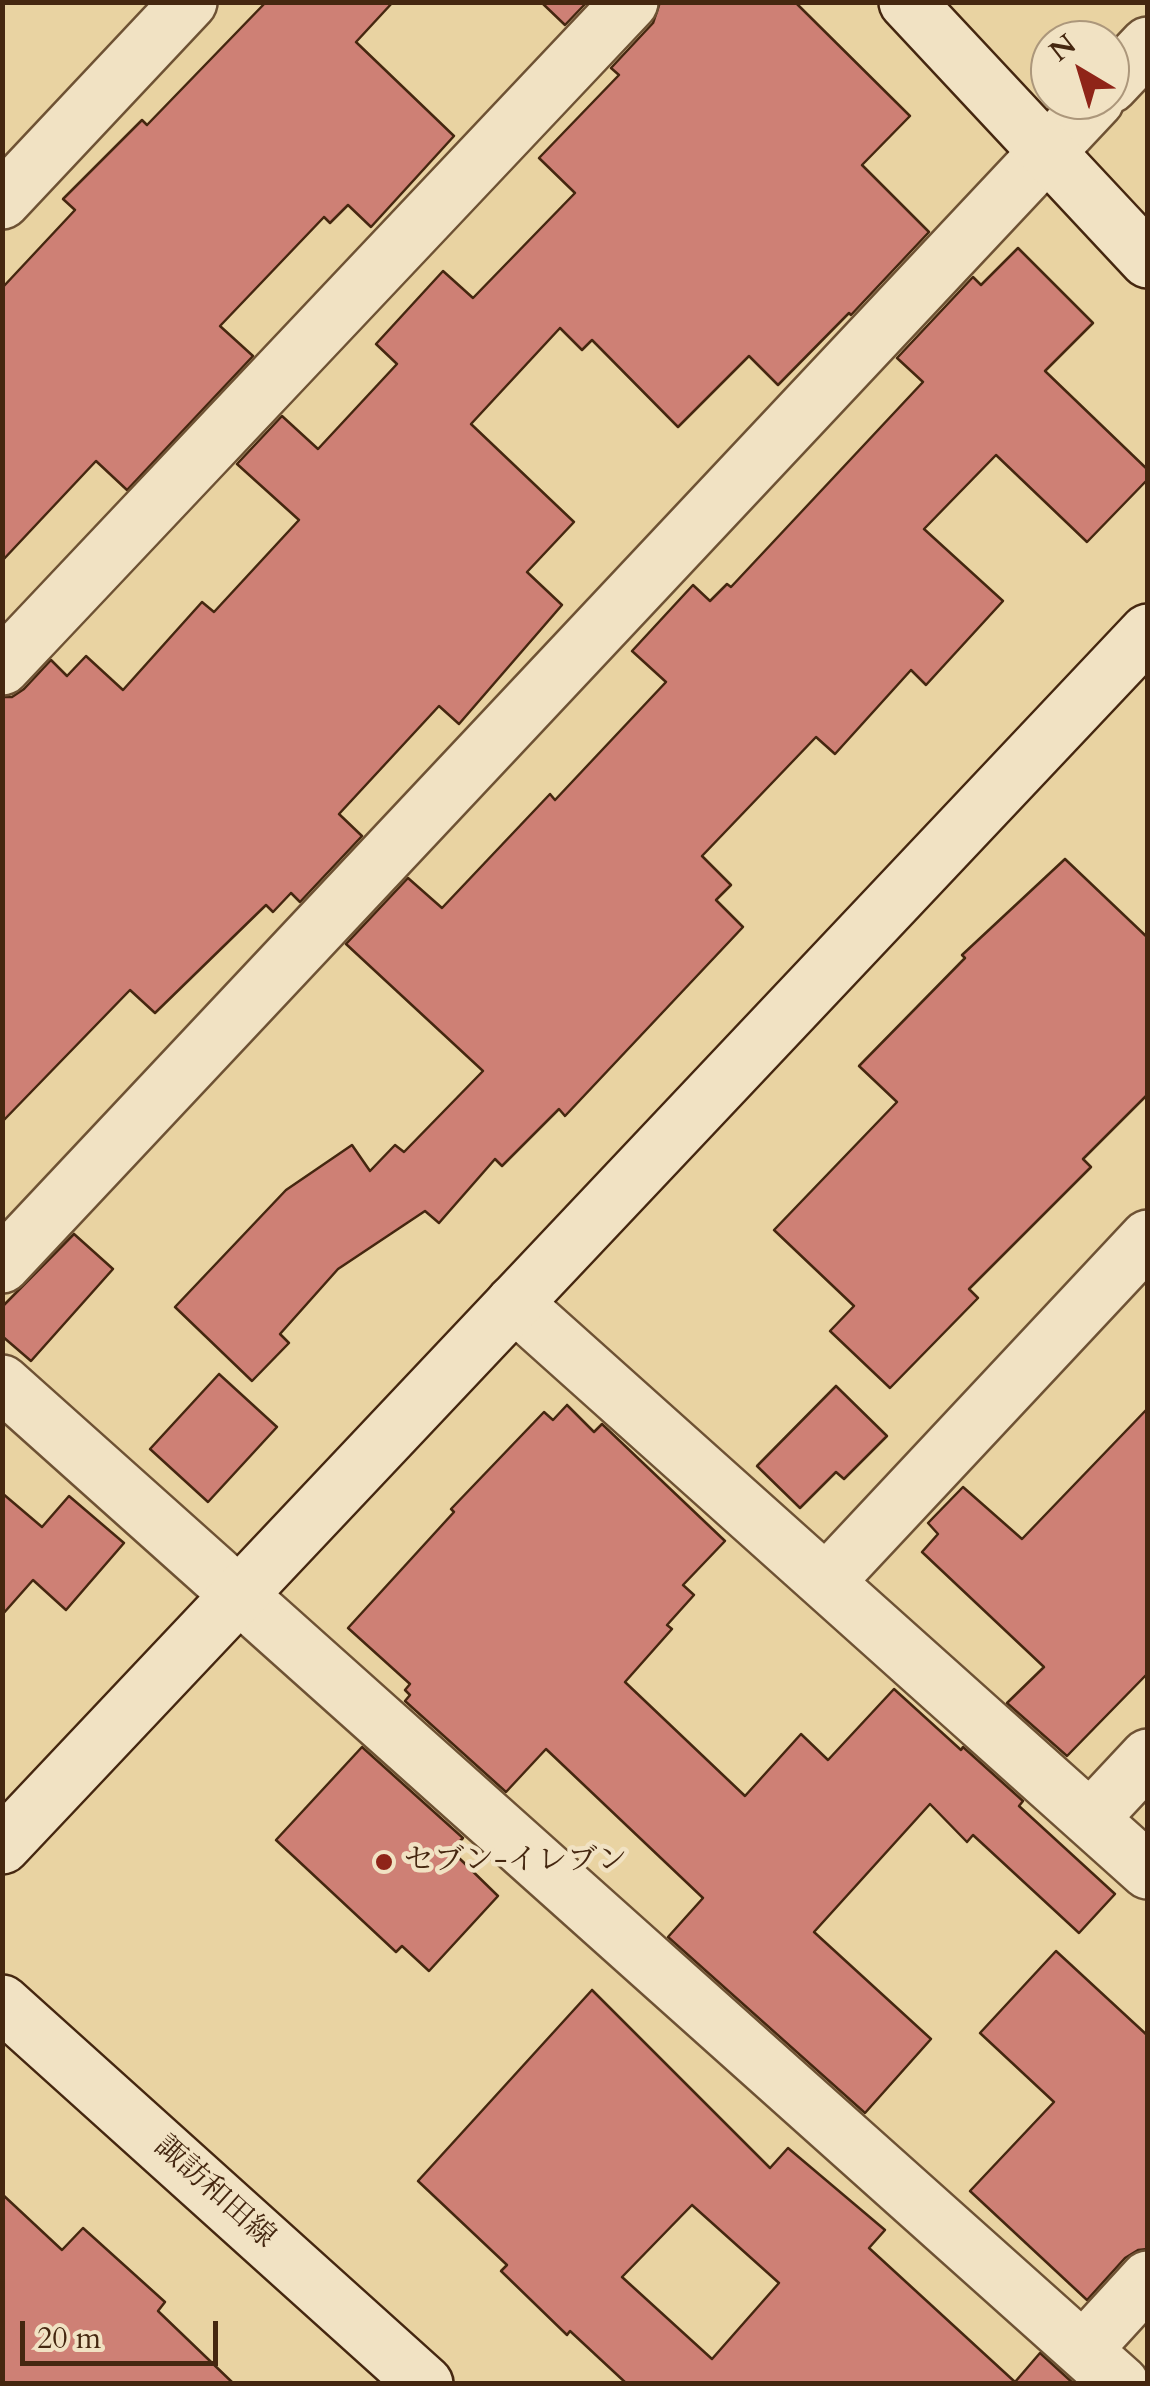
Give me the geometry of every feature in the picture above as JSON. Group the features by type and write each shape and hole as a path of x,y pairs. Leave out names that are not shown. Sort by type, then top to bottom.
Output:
{"street":[{"path":"2,202 189,2"},
{"path":"2,668 630,2"},
{"path":"908,2 1148,260"},
{"path":"1130,64 1148,45"},
{"path":"2,1266 1077,120"},
{"path":"2,1846 1148,632"},
{"path":"826,1582 1148,1238"},
{"path":"514,1302 1148,1871"},
{"path":"2,1383 1102,2367 1148,2279"},
{"path":"1090,1820 1148,1758"},
{"name":"諏訪和田線","path":"2,2003 425,2384"}],"building":[{"path":"266,2 393,2 356,42 454,136 371,227 348,205 330,223 324,217 220,326 253,356 127,490 96,461 2,561 3,287 75,210 63,199 142,120 147,125"},
{"path":"541,2 587,2 565,25"},
{"path":"660,2 795,2 910,116 862,165 929,232 778,385 749,356 678,427 592,340 582,350 560,328 471,424 574,522 527,572 562,605 459,724 439,706 339,814 362,836 300,902 291,893 273,912 266,905 155,1013 130,990 2,1122 2,697 12,697 24,689 51,660 67,676 86,656 123,690 202,602 214,612 299,520 237,464 282,416 318,449 397,364 376,344 443,271 473,298 575,193 539,158 619,75 611,68 653,23"},
{"path":"1018,248 1093,323 1045,371 1148,470 1148,479 1087,542 996,455 924,529 1003,601 926,685 911,670 835,754 816,737 702,856 731,885 716,900 743,927 565,1116 559,1109 502,1166 495,1159 439,1223 425,1211 338,1269 280,1334 289,1343 252,1381 175,1307 286,1190 352,1145 370,1171 395,1145 404,1152 483,1071 346,944 408,878 442,908 550,794 555,800 666,682 632,651 693,585 710,601 727,584 731,587 923,382 897,358 973,277 981,285"},
{"path":"1065,859 1148,938 1148,1094 1083,1159 1091,1167 969,1289 978,1298 890,1388 830,1331 854,1306 774,1230 897,1102 859,1066 965,958 962,955"},
{"path":"74,1234 113,1269 31,1361 2,1336 2,1307"},
{"path":"219,1374 277,1427 208,1502 150,1449"},
{"path":"836,1386 887,1436 844,1479 836,1472 800,1508 757,1466"},
{"path":"567,1405 594,1432 602,1424 725,1541 683,1585 694,1595 667,1625 672,1629 625,1682 745,1796 801,1734 828,1760 894,1689 1023,1801 1019,1806 1115,1894 1079,1933 973,1835 967,1842 930,1804 814,1932 931,2039 865,2113 668,1937 703,1898 546,1749 506,1792 405,1701 410,1695 405,1690 410,1684 348,1628 454,1512 451,1509 544,1412 553,1420"},
{"path":"1148,1408 1148,1673 1067,1756 1007,1703 1044,1667 922,1552 938,1534 928,1523 963,1487 1022,1539"},
{"path":"2,1493 42,1527 69,1496 124,1543 66,1610 33,1580 2,1615"},
{"path":"362,1747 463,1838 458,1843 463,1848 456,1855 498,1896 429,1971 402,1946 396,1952 276,1840"},
{"path":"1056,1951 1148,2036 1148,2249 1125,2258 1087,2300 970,2191 1054,2102 980,2033"},
{"path":"592,1990 770,2168 788,2148 885,2230 869,2248 1015,2382 1040,2353 1074,2384 627,2384 570,2331 567,2335 501,2271 507,2265 418,2181","holes":["692,2205 779,2283 712,2359 622,2277"]},
{"path":"2,2194 62,2250 83,2228 165,2302 158,2311 234,2384 2,2384"}],"place":[{"name":"セブン-イレブン","path":"384,1862"}]}
